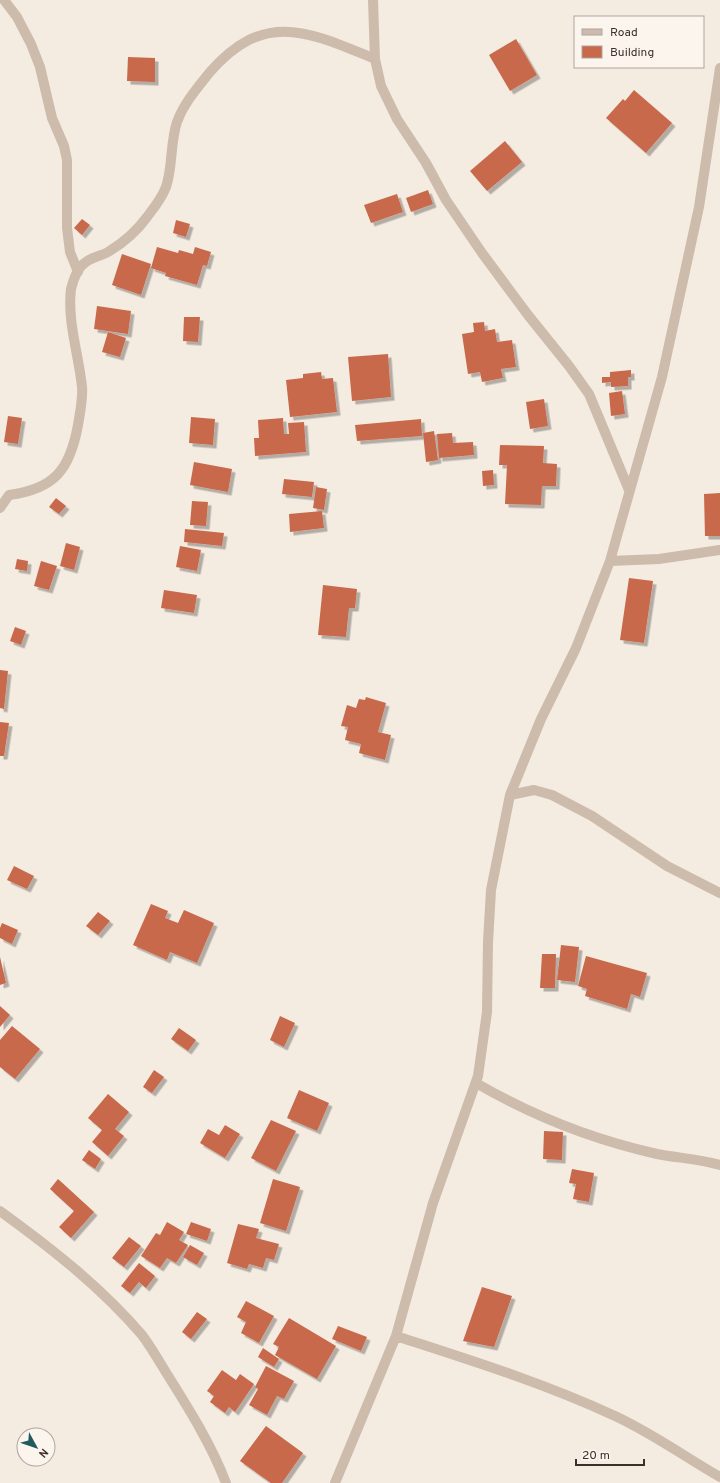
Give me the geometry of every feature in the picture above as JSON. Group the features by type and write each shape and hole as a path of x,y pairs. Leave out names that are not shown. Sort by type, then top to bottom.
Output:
{"street":[{"path":"4,0 17,17 31,44 40,67 52,118 64,146 67,160 67,228 70,252 78,272"},
{"path":"373,0 375,59 382,86 397,119 426,163 446,200 505,284 569,366 588,394 629,490"},
{"path":"0,508 9,495 41,488 53,479 67,464 74,446 82,389 72,317 72,289 78,272 84,262 107,252 125,240 146,219 166,187 177,122 187,103 218,63 241,45 259,36 277,31 296,32 326,39 375,59"},
{"path":"335,1483 396,1336 433,1203 476,1083 483,1050 487,1012 488,942 491,890 510,795 541,719 576,648 610,561 662,377 699,207 720,68"},
{"path":"610,561 659,559 720,550"},
{"path":"510,795 534,790 552,795 592,816 666,866 720,893"},
{"path":"476,1083 504,1099 550,1120 612,1142 656,1154 720,1165"},
{"path":"0,1211 59,1256 114,1304 143,1336 194,1417 226,1483"},
{"path":"396,1336 494,1367 583,1402 639,1428 720,1477"}],"building":[{"path":"516,39 537,75 510,91 489,55"},
{"path":"128,57 155,58 155,82 127,81"},
{"path":"634,90 672,123 646,153 606,118 623,99 625,101"},
{"path":"505,141 522,162 487,191 470,171"},
{"path":"428,190 433,204 411,212 406,198"},
{"path":"397,194 403,212 371,223 364,205"},
{"path":"82,219 90,225 82,235 74,228"},
{"path":"176,220 190,224 186,237 173,233"},
{"path":"157,247 178,253 179,250 193,254 195,247 211,252 207,266 203,265 197,285 165,276 166,273 151,268"},
{"path":"122,254 151,264 141,295 112,285"},
{"path":"97,306 131,311 128,334 94,329"},
{"path":"184,317 200,317 198,342 183,341"},
{"path":"484,322 485,331 495,329 497,342 512,340 516,367 501,369 503,378 482,382 480,372 468,374 462,334 474,332 473,323"},
{"path":"108,332 126,338 120,357 102,352"},
{"path":"388,354 391,397 352,401 348,357"},
{"path":"631,370 631,377 628,377 628,386 611,387 611,382 602,383 602,377 610,377 610,372"},
{"path":"321,372 322,379 333,378 337,412 290,417 286,380 303,378 303,374"},
{"path":"622,391 625,414 611,416 609,393"},
{"path":"544,399 548,426 530,429 526,402"},
{"path":"8,416 22,418 18,444 4,442"},
{"path":"191,417 215,419 213,445 189,443"},
{"path":"283,418 284,434 289,434 288,423 304,422 306,452 255,456 254,438 259,438 258,420"},
{"path":"421,419 422,436 357,441 355,425"},
{"path":"434,431 438,460 426,462 423,433"},
{"path":"452,433 453,443 473,442 474,455 439,458 437,434"},
{"path":"500,445 544,446 543,463 557,464 556,486 542,486 541,505 505,504 507,465 499,465"},
{"path":"194,462 232,469 228,492 190,485"},
{"path":"493,470 494,485 483,486 482,471"},
{"path":"284,479 314,482 312,497 282,494"},
{"path":"316,487 327,489 324,510 313,508"},
{"path":"720,493 720,536 705,536 704,494"},
{"path":"56,498 66,506 59,514 49,507"},
{"path":"192,501 208,502 206,526 190,525"},
{"path":"322,511 324,528 290,532 289,514"},
{"path":"185,529 224,533 222,546 184,542"},
{"path":"66,543 80,547 74,570 60,566"},
{"path":"180,546 201,550 197,571 176,567"},
{"path":"17,559 28,561 27,571 15,569"},
{"path":"41,561 57,566 49,590 34,586"},
{"path":"629,578 653,581 644,643 620,640"},
{"path":"323,585 357,589 355,608 349,608 346,637 318,635"},
{"path":"164,590 197,595 194,613 161,608"},
{"path":"15,627 26,631 21,645 10,641"},
{"path":"0,670 8,671 4,709 0,708"},
{"path":"366,697 386,703 378,732 391,735 385,760 359,753 361,744 345,740 348,727 341,726 347,705 356,708 359,699 365,700"},
{"path":"0,722 9,723 4,756 0,756"},
{"path":"14,866 34,876 27,889 7,880"},
{"path":"151,904 168,911 165,918 178,923 184,910 214,923 197,963 170,952 167,960 133,945"},
{"path":"98,912 110,921 98,935 86,926"},
{"path":"2,923 18,930 12,944 0,938 0,928"},
{"path":"561,945 579,947 575,982 557,980"},
{"path":"542,954 556,954 555,988 540,988"},
{"path":"586,956 647,973 640,997 631,994 627,1009 585,996 587,989 578,986"},
{"path":"0,957 6,983 0,985"},
{"path":"0,1006 10,1015 0,1027"},
{"path":"280,1016 295,1023 284,1047 270,1040"},
{"path":"12,1026 40,1049 15,1079 0,1067 0,1040"},
{"path":"179,1028 196,1040 188,1051 171,1039"},
{"path":"154,1070 164,1077 152,1093 143,1087"},
{"path":"299,1090 329,1103 317,1131 287,1118"},
{"path":"108,1094 129,1112 115,1129 124,1136 108,1156 92,1142 102,1130 88,1118"},
{"path":"271,1120 296,1131 276,1171 251,1158"},
{"path":"225,1125 240,1134 225,1158 200,1143 208,1129 219,1135"},
{"path":"544,1131 563,1132 562,1160 543,1159"},
{"path":"89,1150 101,1159 95,1169 82,1160"},
{"path":"572,1169 594,1173 589,1202 573,1199 576,1184 569,1183"},
{"path":"58,1179 94,1212 71,1238 59,1227 74,1211 50,1189"},
{"path":"273,1179 300,1187 286,1231 260,1223"},
{"path":"167,1222 184,1232 179,1240 188,1245 176,1263 167,1258 160,1268 141,1256 156,1233 160,1235"},
{"path":"191,1222 211,1229 207,1241 186,1234"},
{"path":"238,1224 259,1229 256,1238 279,1244 274,1260 266,1258 263,1268 249,1264 247,1269 227,1263"},
{"path":"129,1237 141,1246 124,1267 112,1258"},
{"path":"190,1245 204,1253 197,1265 183,1257"},
{"path":"139,1263 155,1276 146,1288 139,1282 130,1293 121,1286"},
{"path":"482,1287 512,1296 494,1347 463,1341"},
{"path":"246,1301 274,1316 259,1343 241,1333 246,1322 237,1317"},
{"path":"197,1312 207,1319 191,1339 182,1332"},
{"path":"289,1318 336,1346 317,1379 275,1355 279,1347 273,1344"},
{"path":"338,1326 367,1337 361,1351 332,1339"},
{"path":"263,1348 279,1359 274,1367 258,1357"},
{"path":"266,1366 294,1381 284,1399 277,1396 267,1415 249,1405 258,1389 255,1387"},
{"path":"222,1370 236,1380 240,1374 254,1384 235,1412 229,1407 225,1413 210,1402 214,1396 207,1391"},
{"path":"266,1426 303,1453 282,1483 271,1483 240,1461"}]}
